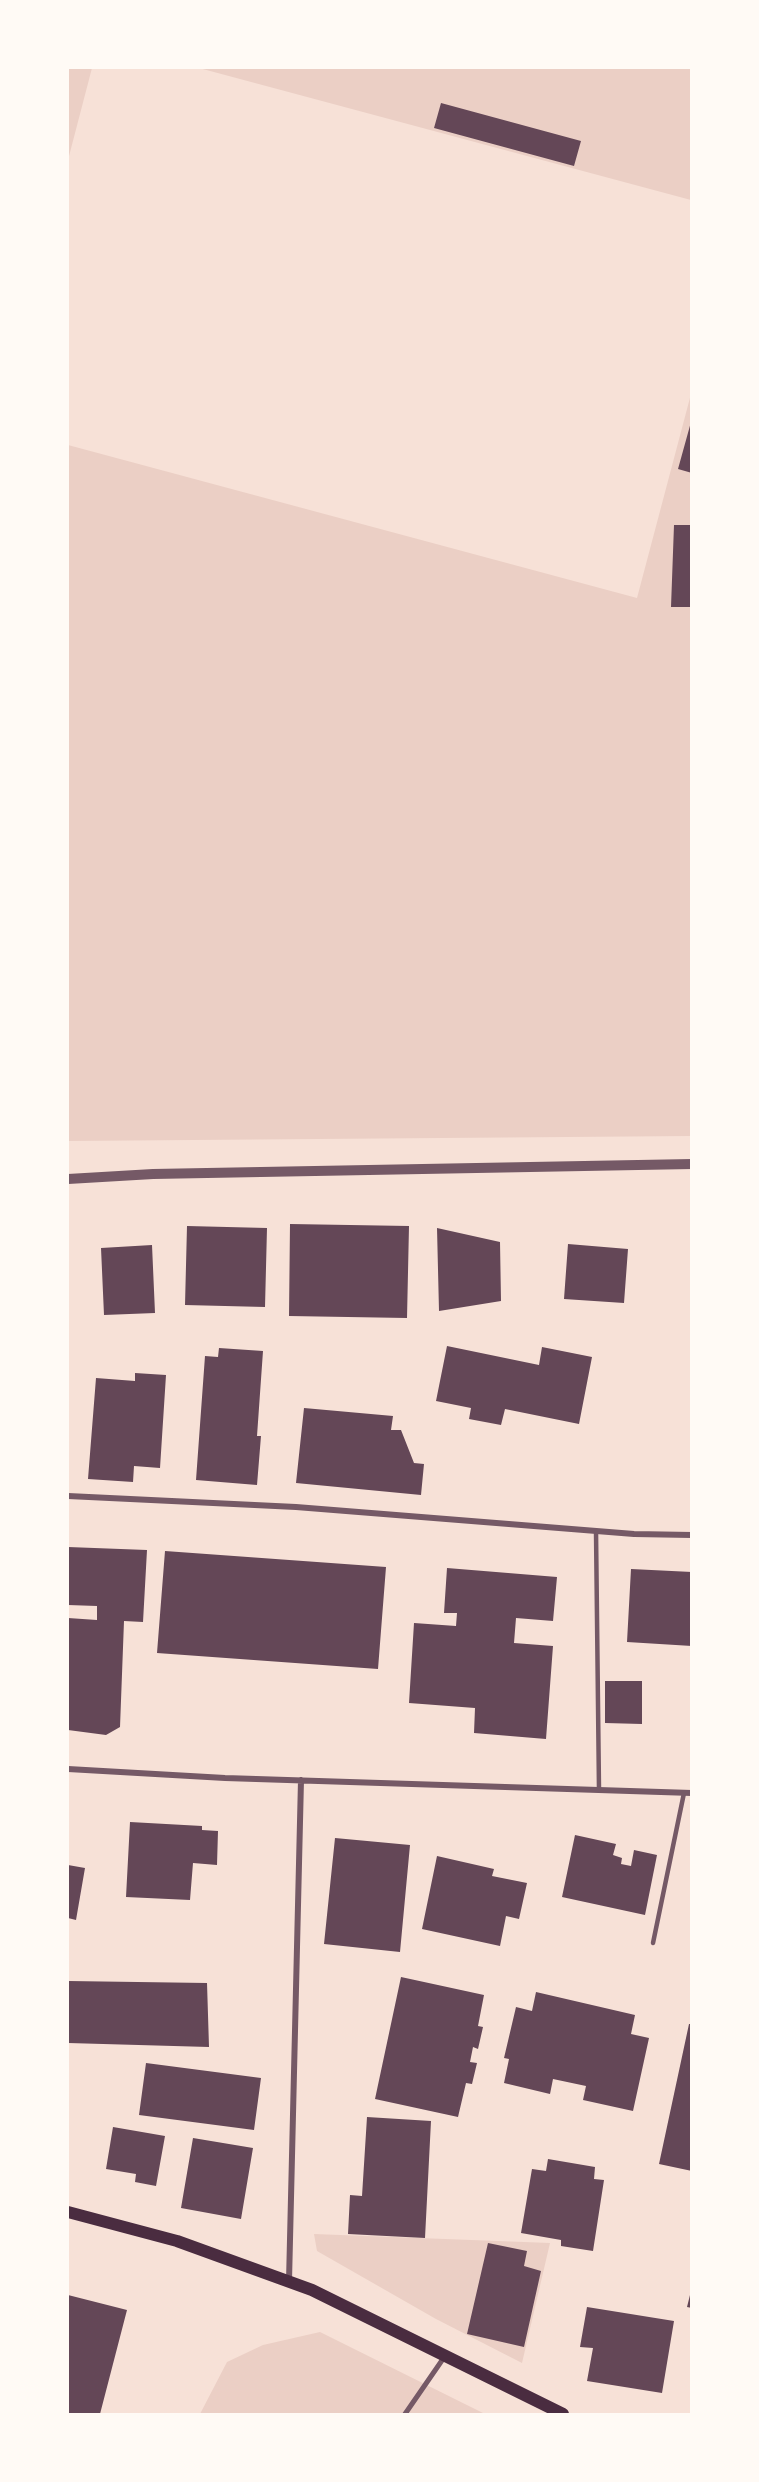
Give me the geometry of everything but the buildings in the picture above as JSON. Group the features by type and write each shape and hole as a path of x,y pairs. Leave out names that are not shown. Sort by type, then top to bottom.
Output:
{"main road":[{"path":"68,2212 177,2241 289,2281 563,2415"}],"street":[{"path":"68,1179 153,1174 692,1164"},
{"path":"68,1496 297,1507 596,1531 692,1535"},
{"path":"68,1769 301,1780 692,1793"},
{"path":"289,2281 301,1780"},
{"path":"405,2415 446,2356"}],"lane":[{"path":"596,1531 599,1790"},
{"path":"653,1943 684,1793"}],"shaded area":[{"path":"68,68 92,68 68,160"},
{"path":"199,68 691,68 691,200"},
{"path":"691,394 691,1136 68,1141 68,445 637,598"},
{"path":"314,2234 550,2243 522,2363 436,2319 317,2251"},
{"path":"320,2332 483,2413 200,2414 227,2362 263,2345"}]}
